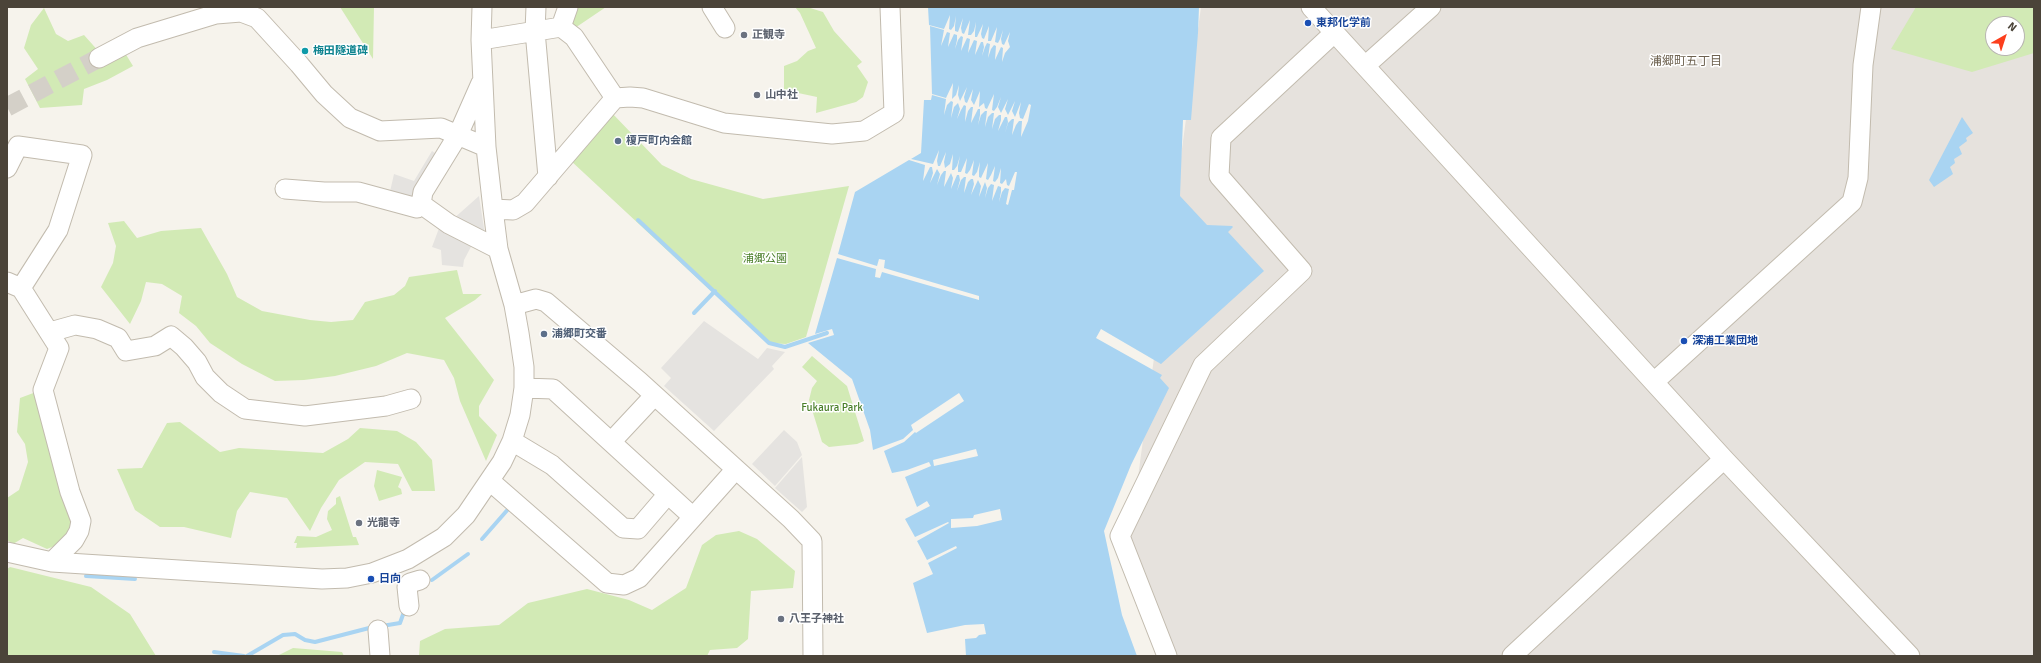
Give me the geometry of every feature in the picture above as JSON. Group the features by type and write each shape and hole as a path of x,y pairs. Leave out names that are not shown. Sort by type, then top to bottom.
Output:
{"street":[{"path":"7,552 52,562 322,579 347,578 372,573 408,559 444,537 466,515 502,462 512,441 520,415 524,388 524,367 514,306 498,249 486,147 481,40 482,7"},
{"path":"536,7 535,31 548,177"},
{"path":"561,27 568,7"},
{"path":"712,7 725,28"},
{"path":"493,209 513,210 525,202 615,98 643,98 724,123 832,134 864,131 894,113 890,7"},
{"path":"1311,7 1724,459 1910,656"},
{"path":"1365,66 1431,7"},
{"path":"1654,382 1852,202 1858,178 1863,65 1871,7"},
{"path":"99,58 137,38 216,14 241,12 257,18 324,94 350,118 380,130 441,128 486,147"},
{"path":"481,40 561,27 574,37 615,98"},
{"path":"1167,656 1120,536 1203,365 1302,271 1219,176 1221,138 1334,32"},
{"path":"285,189 324,192 358,192 417,208 421,204 423,192 458,135 483,78"},
{"path":"7,168 18,146 82,155 58,230 14,285 50,332 59,348 43,390 70,492 81,521 79,531 74,540 52,562"},
{"path":"421,204 448,224 498,249"},
{"path":"514,306 536,299 546,302 736,469 791,519 812,541 812,656"},
{"path":"50,332 75,325 97,328 118,338 126,351 155,346 172,336 197,362 205,377 221,393 245,409 305,416 386,406 411,399"},
{"path":"524,388 553,388 693,517"},
{"path":"611,442 654,396"},
{"path":"512,441 552,465 623,528 638,529 668,494"},
{"path":"1512,656 1724,459"},
{"path":"490,481 607,583 624,585 639,578 736,469"},
{"path":"409,606 406,587 410,583 420,580"},
{"path":"378,630 380,656"}],"shaded area":[{"path":"1201,7 2034,7 2034,656 1175,656 1130,537"},
{"path":"432,151 441,157 415,203 389,196 394,174 414,181"},
{"path":"479,196 485,235 452,220"},
{"path":"441,223 473,243 464,260 463,267 442,265 441,250 432,247"},
{"path":"704,321 758,359 767,348 785,352 772,366 774,369 714,431 664,386 671,378 661,368"},
{"path":"784,430 797,442 802,455 775,486 752,464"},
{"path":"802,457 807,507 802,512 775,488"}],"green space":[{"path":"340,7 374,7 373,59"},
{"path":"574,7 606,7 572,30 567,25"},
{"path":"795,7 807,7 823,12 834,31 862,62 857,66 868,82 863,97 856,102 816,113 817,97 784,90 784,66 797,61 808,51 816,48 800,13"},
{"path":"1916,7 2034,7 2034,53 2025,56 2025,16 1985,16 1985,56 2024,56 1972,72 1891,49"},
{"path":"44,8 56,34 68,41 84,35 101,54 125,53 133,66 107,80 84,89 82,105 40,108 25,79 38,69 24,48 31,25"},
{"name":"浦郷公園","path":"610,111 662,165 691,179 763,199 849,186 806,337 786,344 767,343 570,160"},
{"path":"124,221 137,238 161,231 201,228 227,274 237,297 262,311 310,320 331,322 353,320 365,302 394,295 405,286 409,277 457,270 463,294 482,294 475,300 445,318 494,380 479,406 479,416 497,435 486,461 460,401 454,378 444,360 407,353 376,366 335,376 304,380 275,381 242,364 210,343 196,326 179,313 182,296 162,284 146,282 141,301 130,324 101,287 113,263 116,246 108,223"},
{"name":"Fukaura Park","path":"812,356 847,386 864,441 857,444 829,447 822,442 809,400 812,388 817,381 802,367"},
{"path":"36,392 73,520 70,531 62,543 47,549 23,538 13,544 7,540 7,498 19,490 28,462 25,444 17,432 20,398"},
{"path":"180,422 220,452 239,448 323,453 348,439 360,428 397,431 416,442 432,460 435,491 412,491 398,464 365,462 339,480 321,508 310,531 287,498 250,492 237,511 231,538 184,527 160,527 135,510 117,469 142,468 167,423"},
{"path":"377,470 402,477 398,487 401,489 402,494 379,501 374,486"},
{"path":"340,496 353,537 356,537 359,545 296,548 297,543 294,543 297,536 316,537 332,530 327,519 328,511 336,504 336,498"},
{"path":"739,531 757,539 795,571 793,588 751,591 748,639 737,648 710,650 707,656 419,656 420,641 445,629 499,625 528,603 587,589 629,600 652,610 686,588 702,545 716,535"},
{"path":"10,567 91,587 130,614 156,656 7,656 7,569"},
{"path":"293,648 342,652 344,656 277,656"}],"water":[{"path":"928,7 1199,7 1191,120 1183,120 1180,196 1207,225 1232,226 1233,227 1228,232 1264,271 1161,364 1101,329 1096,338 1162,375 1160,378 1169,388 1131,465 1104,531 1122,615 1137,656 966,656 965,639 976,638 979,635 986,634 984,624 965,625 927,633 913,583 933,574 928,563 957,548 956,546 927,560 917,541 949,523 948,522 915,537 905,519 930,506 927,501 917,507 905,477 931,466 929,462 907,470 892,473 884,451 904,442 915,432 916,433 964,401 959,393 911,425 913,430 903,439 873,450 870,430 852,379 808,343 834,335 832,329 815,334 837,258 876,269 875,277 880,278 882,272 979,300 979,296 884,268 885,260 879,259 877,266 838,254 855,192 909,160 925,165 923,181 930,167 932,167 933,173 930,183 937,169 940,174 937,185 941,175 944,171 946,171 944,187 951,173 953,178 951,189 957,175 959,175 960,180 957,191 961,180 964,177 966,177 964,193 968,182 973,179 974,184 971,195 978,180 981,186 979,197 985,182 987,188 985,198 988,188 991,184 994,185 992,201 998,186 1001,187 999,202 1005,188 1009,189 1006,204 1008,205 1012,190 1014,190 1017,172 1015,172 1009,186 1007,185 1006,179 1002,184 1000,183 1001,168 998,178 995,182 993,181 995,166 988,180 986,179 988,163 981,178 979,177 980,162 977,172 974,176 972,175 974,160 970,170 967,174 965,173 967,158 961,172 958,172 960,156 957,166 954,170 952,170 953,154 950,164 945,168 944,162 946,152 940,166 938,166 937,161 939,150 933,164 911,159 921,153 924,100 931,100 932,95 946,99 944,115 947,105 951,101 953,102 951,118 954,107 958,103 960,109 957,119 964,105 966,106 965,122 968,111 971,107 973,107 971,123 978,109 980,109 978,125 981,115 987,111 985,127 988,117 994,113 992,129 995,119 1001,115 998,131 1005,117 1007,117 1008,122 1005,133 1008,123 1014,119 1012,135 1016,125 1019,121 1022,121 1021,137 1028,121 1031,105 1029,104 1023,119 1020,118 1019,113 1021,102 1015,117 1012,111 1015,101 1008,115 1005,109 1008,99 1001,113 998,107 1001,97 997,107 994,111 992,110 994,94 987,109 985,108 984,103 979,107 980,91 974,105 971,100 973,89 967,103 965,102 964,97 967,87 960,101 958,95 959,85 956,95 952,99 953,83 946,98 932,94 930,26 944,30 941,46 947,32 950,33 948,47 954,34 957,35 955,49 958,40 961,36 963,37 961,51 967,38 970,39 968,53 974,40 977,41 975,55 981,42 983,42 984,47 982,56 987,43 990,44 988,58 991,49 994,45 996,46 995,60 1001,47 1003,48 1002,62 1005,53 1010,47 1008,41 1010,32 1004,45 1002,44 1001,39 1003,30 998,43 995,42 997,27 991,41 988,41 989,26 984,39 982,38 981,34 983,24 977,37 975,37 976,22 974,31 971,35 968,35 970,20 964,34 962,33 961,28 963,18 958,32 955,31 956,16 954,26 951,30 949,29 950,15 944,29 929,25","holes":["976,449 978,456 934,466 933,460","1000,509 1002,520 977,526 951,528 951,519 973,518 974,515"]},
{"path":"1962,117 1973,133 1966,138 1967,141 1959,147 1962,154 1954,159 1955,163 1950,167 1953,174 1934,187 1929,180"}],"waterway":[{"path":"638,220 769,343 785,347 827,333"},
{"path":"694,313 715,291"},
{"path":"482,539 510,507"},
{"path":"432,580 468,554"},
{"path":"86,576 135,579"},
{"path":"382,626 400,623 405,609"},
{"path":"247,656 283,635 295,634 305,640 315,642 373,627"},
{"path":"214,652 244,656"}],"tunnel":[{"path":"7,107 99,58"}],"place":[{"name":"東邦化学前","path":"1308,23"},
{"name":"正観寺","path":"744,35"},
{"name":"梅田隧道碑","path":"305,51"},
{"name":"山中社","path":"757,95"},
{"name":"榎戸町内会館","path":"618,141"},
{"name":"浦郷町交番","path":"544,334"},
{"name":"深浦工業団地","path":"1684,341"},
{"name":"光龍寺","path":"359,523"},
{"name":"日向","path":"371,579"},
{"name":"八王子神社","path":"781,619"}],"district":[{"name":"浦郷町五丁目","path":"1686,62"}]}
